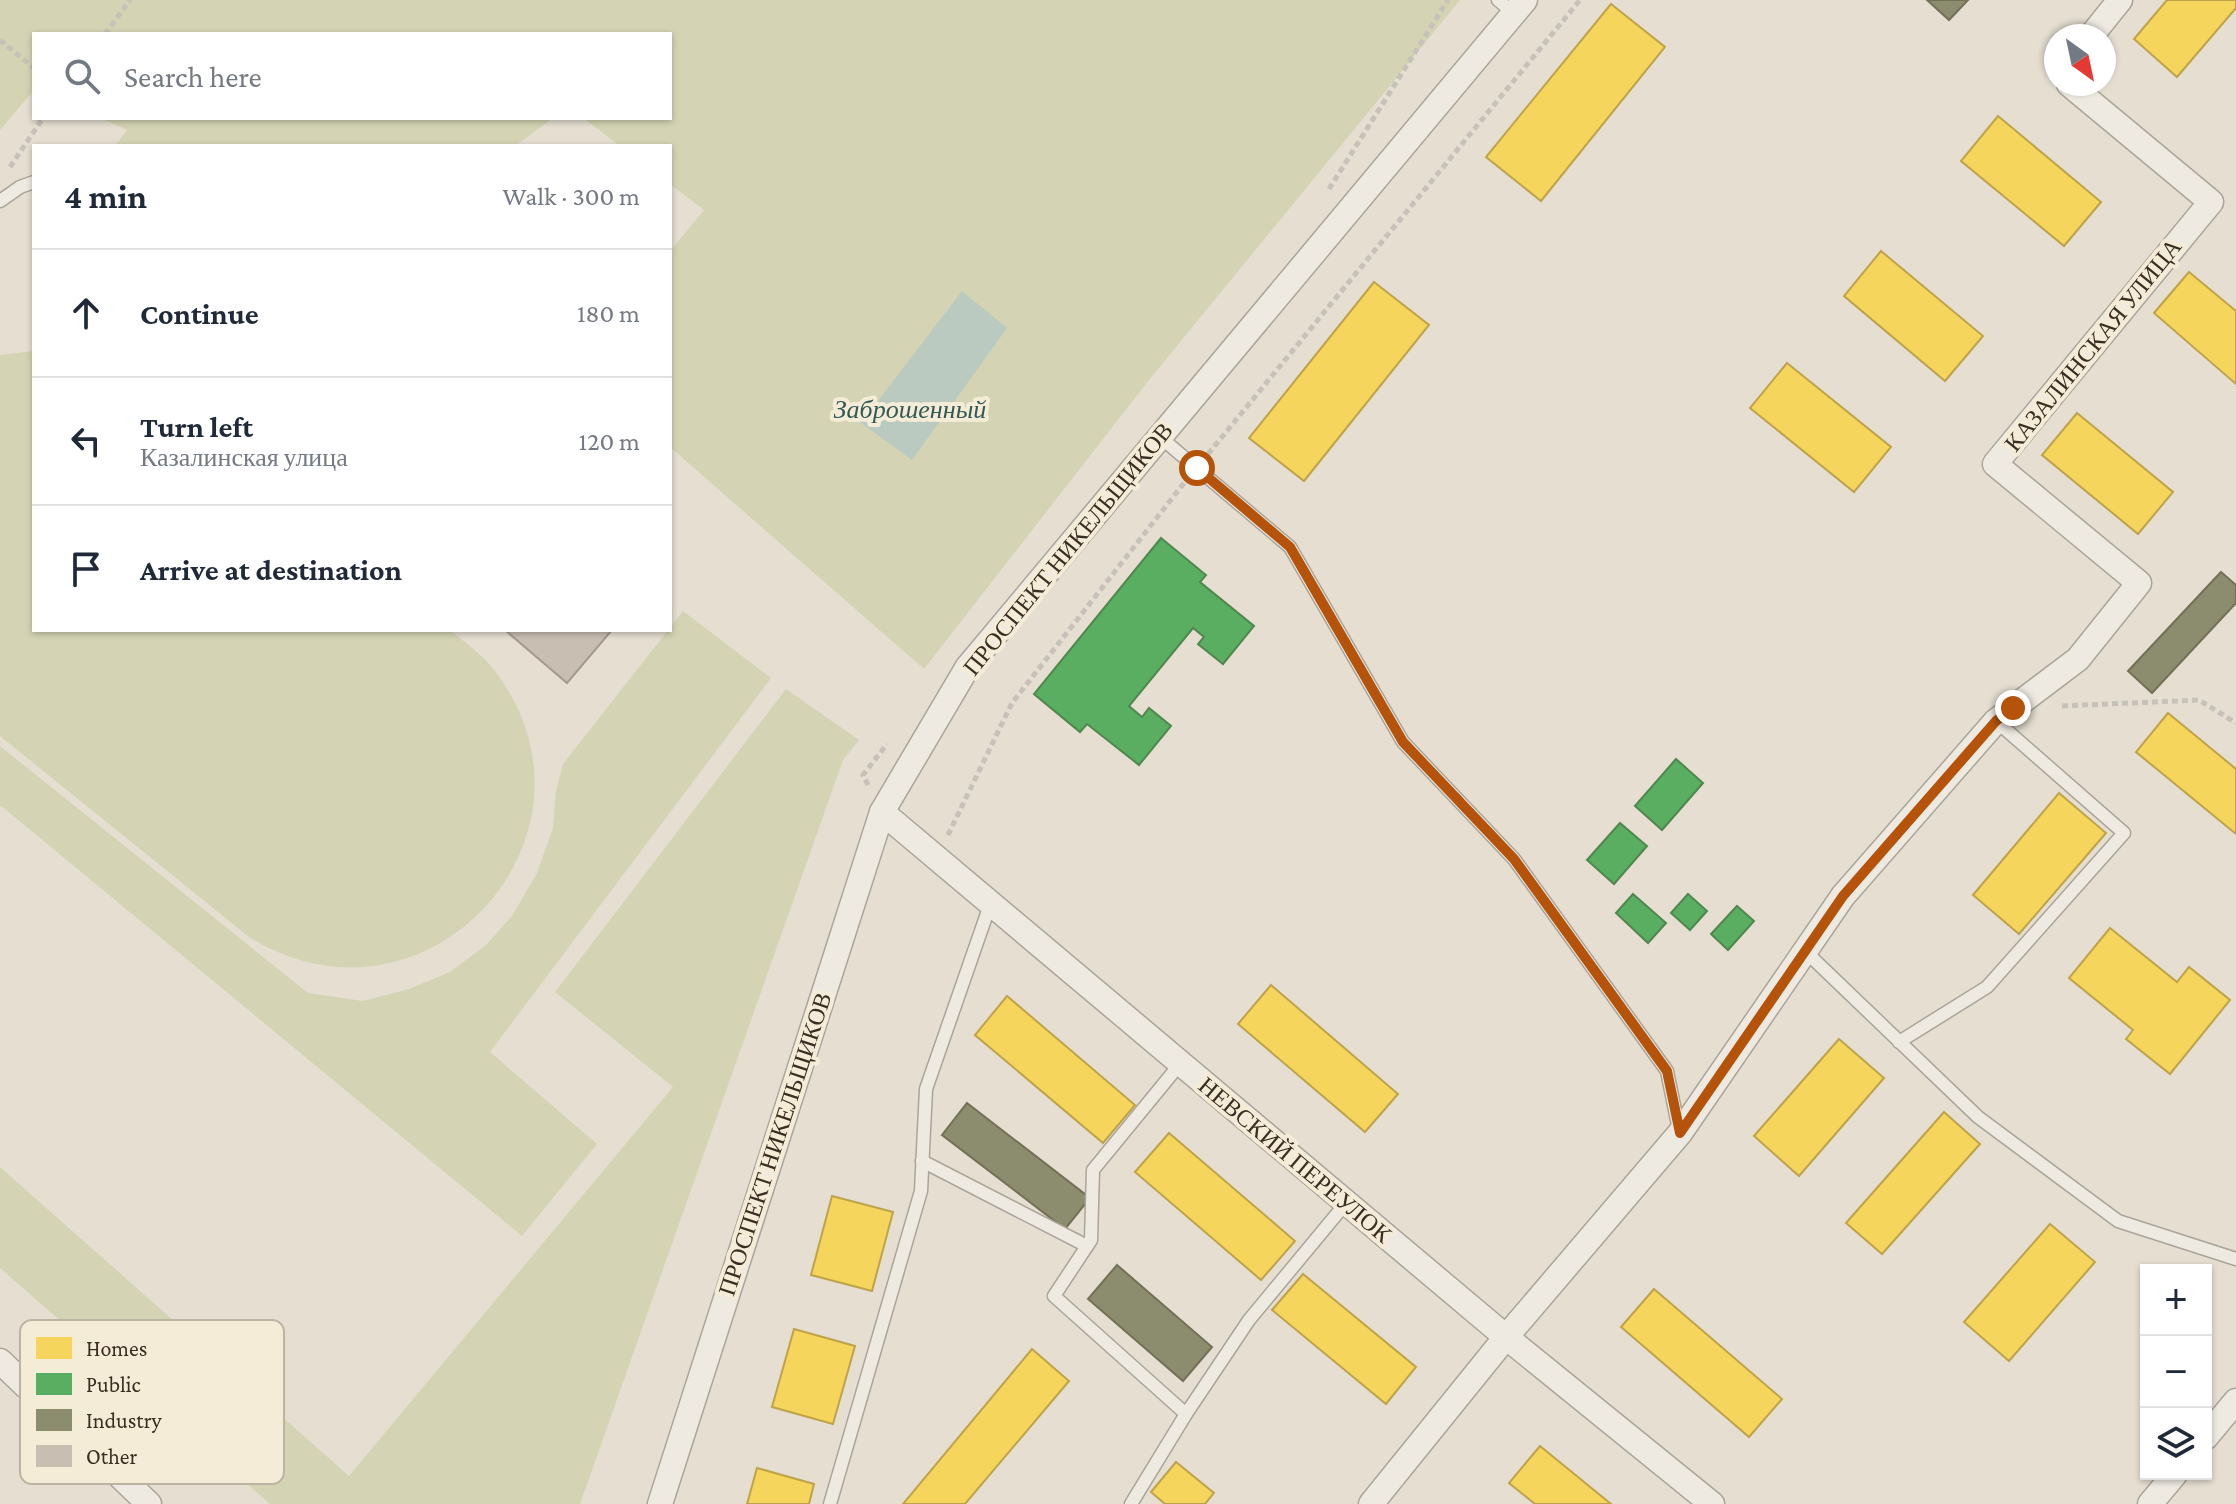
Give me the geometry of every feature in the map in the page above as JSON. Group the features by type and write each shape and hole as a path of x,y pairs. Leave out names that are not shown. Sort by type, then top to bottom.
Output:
{"street":[{"path":"2101,24 2120,0"},
{"name":"ПРОСПЕКТ НИКЕЛЬЩИКОВ","path":"660,1504 882,812 967,668 1160,437 1512,4"},
{"name":"КАЗАЛИНСКАЯ УЛИЦА","path":"1371,1504 1506,1337 1680,1133 1843,896 1996,721 2078,659 2139,583 1995,464 2211,202 2083,96"},
{"name":"НЕВСКИЙ ПЕРЕУЛОК","path":"882,812 1506,1337 1712,1504"},
{"path":"0,1361 20,1380"},
{"path":"2212,1430 2236,1401"},
{"path":"2150,1504 2170,1480"},
{"path":"128,1484 149,1504"}],"lane":[{"path":"0,201 32,183"},
{"path":"1160,437 1290,547 1403,742 1514,859 1667,1071 1680,1133"},
{"path":"1899,1042 1987,987 2124,833 1996,721"},
{"path":"830,1504 921,1191 926,1089 990,905"},
{"path":"1805,951 1978,1117 2118,1221 2236,1259"},
{"path":"1180,1064 1093,1170 1091,1240 1054,1296 1186,1414"},
{"path":"922,1161 1087,1246"},
{"path":"1131,1504 1249,1320 1346,1203"}],"path":[{"path":"106,32 130,0"},
{"path":"936,860 1012,703 1197,468 1580,0"},
{"path":"0,40 32,66"},
{"path":"9,169 42,120"},
{"path":"2059,706 2199,700 2236,723"}],"green space":[{"path":"0,0 1460,0 1149,380 924,669 672,449 672,249 704,210 672,186 672,144 617,144 586,120 672,120 672,32 32,32 32,92 0,130"},
{"path":"105,120 550,120 518,144 116,144 127,130"},
{"path":"32,351 32,632 452,632 495,671 528,734 534,798 519,857 485,907 437,945 379,965 315,964 249,937 0,736 0,355"},
{"path":"683,611 771,678 490,1052 597,1144 522,1236 0,805 0,746 308,993 363,1001 409,989 450,972 486,945 512,916 537,873 553,828 556,791 563,764 667,632 672,632 672,625"},
{"path":"786,689 859,740 843,760 580,1504 270,1504 247,1484 284,1484 284,1418 349,1476 673,1087 555,992"},
{"path":"0,1167 173,1320 59,1320 0,1268"}],"water":[{"name":"Заброшенный","path":"962,291 1007,328 912,460 861,423"}],"building: Homes":[{"path":"2167,0 2236,0 2236,8 2177,77 2134,39"},
{"path":"1611,4 1665,47 1541,201 1486,157"},
{"path":"1998,116 2101,202 2064,246 1961,161"},
{"path":"1881,251 1983,336 1945,381 1844,296"},
{"path":"2189,272 2236,311 2236,384 2154,313"},
{"path":"1374,282 1429,325 1304,481 1249,438"},
{"path":"1787,363 1891,447 1854,492 1750,408"},
{"path":"2077,413 2173,492 2138,534 2042,455"},
{"path":"2168,713 2236,769 2236,834 2136,752"},
{"path":"2059,793 2106,833 2019,934 1973,895"},
{"path":"2110,928 2177,982 2189,967 2230,1000 2170,1074 2126,1039 2133,1030 2069,978"},
{"path":"1271,985 1398,1094 1365,1132 1238,1024"},
{"path":"1007,996 1135,1105 1103,1143 975,1035"},
{"path":"1839,1039 1884,1078 1799,1176 1754,1136"},
{"path":"1944,1112 1980,1144 1882,1254 1846,1223"},
{"path":"1169,1133 1295,1241 1261,1280 1135,1172"},
{"path":"832,1196 893,1212 872,1291 811,1275"},
{"path":"2050,1224 2095,1262 2009,1361 1964,1322"},
{"path":"1303,1274 1416,1367 1386,1404 1272,1310"},
{"path":"1654,1289 1782,1399 1749,1437 1621,1327"},
{"path":"794,1329 855,1346 833,1424 772,1407"},
{"path":"1032,1349 1069,1381 965,1504 903,1504"},
{"path":"1540,1446 1611,1504 1535,1504 1509,1483"},
{"path":"1176,1462 1214,1493 1205,1504 1165,1504 1151,1492"},
{"path":"757,1468 814,1484 809,1504 747,1504"}],"building: Public":[{"path":"1161,538 1206,575 1200,582 1254,626 1223,664 1198,644 1204,637 1193,628 1129,706 1142,717 1149,708 1171,726 1139,765 1087,724 1080,732 1034,694"},
{"path":"1676,759 1703,783 1662,830 1635,806"},
{"path":"1620,823 1647,846 1614,884 1587,860"},
{"path":"1633,894 1666,923 1648,943 1616,913"},
{"path":"1688,894 1707,911 1690,930 1671,913"},
{"path":"1737,906 1754,921 1728,950 1711,934"}],"building: Industry":[{"path":"1927,0 1968,0 1949,20"},
{"path":"2221,572 2236,585 2236,603 2152,693 2128,671"},
{"path":"967,1103 1090,1198 1065,1229 942,1135"},
{"path":"1117,1265 1212,1347 1183,1381 1088,1299"}],"building: Other":[{"path":"507,632 610,632 567,683"}],"route":[{"path":"1197,468 1290,547 1403,742 1514,859 1667,1071 1680,1133 1843,896 1996,721 2013,708"}]}
